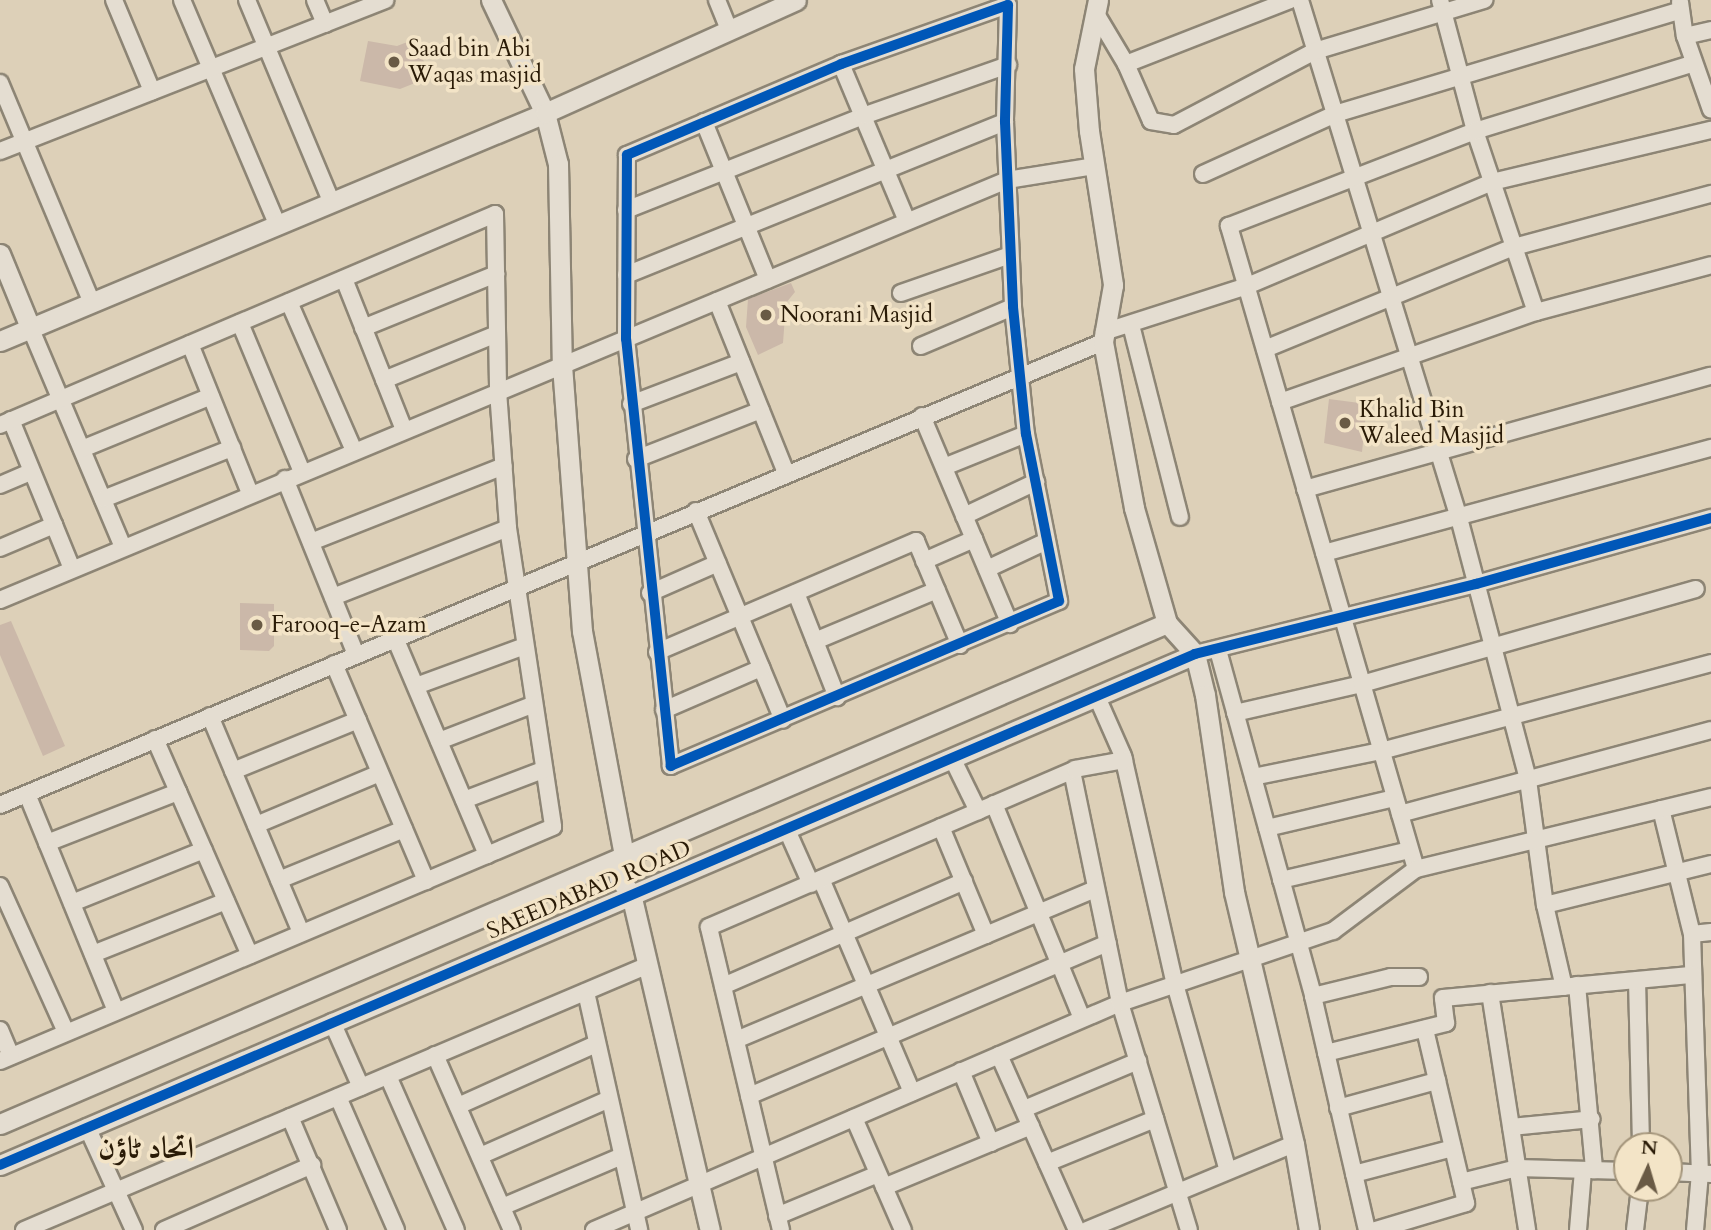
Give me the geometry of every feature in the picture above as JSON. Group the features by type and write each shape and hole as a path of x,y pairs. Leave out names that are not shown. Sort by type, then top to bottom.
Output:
{"street":[{"path":"114,0 152,91"},
{"path":"181,0 276,224"},
{"path":"247,0 331,201"},
{"path":"315,0 325,24"},
{"path":"0,151 385,0"},
{"path":"491,0 545,113 558,164 562,365 582,631 624,855 618,867 619,878 631,894 710,1230"},
{"path":"717,0 729,30"},
{"path":"0,341 545,113 796,0"},
{"path":"1126,64 1290,0"},
{"path":"1300,0 1458,516 1528,780 1545,905 1571,986 1592,1119 1589,1170 1578,1230"},
{"path":"1100,4 1151,121 1174,125 1315,51 1441,6 1484,0"},
{"path":"1100,4 1084,69 1094,166 1114,285 1103,337 1134,508 1167,623 1195,654 1248,960 1294,1144 1309,1230"},
{"path":"1008,5 1008,65 1005,122 1007,180 1019,375 1026,435 1059,601 671,766 650,593 626,339 627,155 841,64 1008,5"},
{"path":"1203,174 1335,114 1680,5 1685,36 1708,93 1711,110"},
{"path":"1441,6 1475,131 1536,312"},
{"path":"1685,36 1711,30"},
{"path":"1416,869 1229,226 1475,131 1694,63"},
{"path":"841,64 907,221"},
{"path":"626,211 863,116 1008,65"},
{"path":"0,83 91,302"},
{"path":"704,122 768,280"},
{"path":"626,275 1005,122"},
{"path":"0,805 1019,375 1131,325 1247,286 1492,182 1711,130"},
{"path":"0,600 250,493 1007,180 1094,166"},
{"path":"1265,349 1514,247 1711,194"},
{"path":"0,1030 5,1058 553,827 522,647 508,528 498,391 495,214 5,423 32,472 72,569"},
{"path":"0,254 123,547"},
{"path":"901,293 1010,255"},
{"path":"1280,402 1536,312 1711,265"},
{"path":"363,328 496,274"},
{"path":"344,279 404,430"},
{"path":"717,301 786,473"},
{"path":"289,302 354,450"},
{"path":"921,346 1013,307"},
{"path":"240,323 302,472"},
{"path":"1131,325 1180,517"},
{"path":"384,380 497,334"},
{"path":"190,344 250,493"},
{"path":"631,404 741,362"},
{"path":"1305,489 1711,376"},
{"path":"82,449 211,396"},
{"path":"636,459 761,410"},
{"path":"922,416 1010,624"},
{"path":"944,467 1026,435"},
{"path":"103,499 232,448"},
{"path":"1324,553 1711,448"},
{"path":"311,542 503,466"},
{"path":"0,485 32,472"},
{"path":"285,479 356,655"},
{"path":"964,516 1036,482"},
{"path":"696,511 783,720"},
{"path":"1195,654 1476,584 1711,518"},
{"path":"0,548 54,525"},
{"path":"333,597 508,528"},
{"path":"924,561 974,539"},
{"path":"657,652 916,541 960,645"},
{"path":"987,569 1047,541"},
{"path":"650,593 718,563"},
{"path":"1235,713 1362,684 1696,589"},
{"path":"815,641 937,590"},
{"path":"796,593 837,697"},
{"name":"SAEEDABAD ROAD","path":"0,1124 1167,623"},
{"path":"396,638 487,855"},
{"path":"416,686 522,647"},
{"path":"1218,650 1313,996 1367,1230"},
{"name":"SAEEDABAD ROAD","path":"0,1165 631,894 953,760 1195,654"},
{"path":"1253,777 1381,751 1711,663"},
{"path":"334,664 426,881"},
{"path":"664,710 761,668"},
{"path":"1097,697 1124,760 1175,984 1228,1171"},
{"path":"439,741 532,705"},
{"path":"210,716 301,933"},
{"path":"233,771 358,720"},
{"path":"1400,814 1711,730"},
{"path":"155,739 250,955"},
{"path":"953,760 978,811"},
{"path":"1031,1126 991,1143 881,1180 779,1223 709,927 1072,771 1124,760"},
{"path":"464,800 543,770"},
{"path":"1072,771 1120,1003 1189,1230"},
{"path":"256,825 380,773"},
{"path":"47,843 178,792"},
{"path":"27,794 116,1011"},
{"path":"594,1230 1120,1003 1333,931 1416,869 1711,797"},
{"path":"1267,828 1395,798"},
{"path":"994,804 1082,1019"},
{"path":"1661,809 1692,934 1705,1173 1695,1230"},
{"path":"941,827 986,935"},
{"path":"279,880 404,829"},
{"path":"787,830 844,933 912,1092"},
{"path":"72,902 204,850"},
{"path":"1281,880 1410,850"},
{"path":"1545,905 1711,864"},
{"path":"723,985 964,881"},
{"path":"0,886 66,1032"},
{"path":"736,1040 1096,889"},
{"path":"93,954 226,901"},
{"path":"1692,934 1711,932"},
{"path":"749,1096 1108,943"},
{"path":"24,1230 62,1223 116,1191 646,966"},
{"path":"1326,1053 1446,1023 1443,998 1693,975"},
{"path":"1313,996 1391,977 1419,977"},
{"path":"1637,980 1641,1132"},
{"path":"586,992 639,1230"},
{"path":"1490,993 1527,1230"},
{"path":"332,1022 361,1087"},
{"path":"1376,1230 1466,1203 1425,1029"},
{"path":"458,1106 596,1044"},
{"path":"435,1055 512,1230"},
{"path":"999,1055 1077,1230"},
{"path":"1024,1109 1138,1061"},
{"path":"961,1071 991,1143"},
{"path":"388,1076 456,1230"},
{"path":"1338,1108 1437,1081"},
{"path":"338,1097 396,1230"},
{"path":"480,1156 609,1099"},
{"path":"290,1117 337,1227 320,1230"},
{"path":"854,1118 901,1230"},
{"path":"1047,1163 1155,1119"},
{"path":"1511,1127 1592,1119"},
{"path":"87,1127 134,1230"},
{"path":"1087,1230 1294,1144"},
{"path":"1354,1174 1453,1148"},
{"path":"502,1207 622,1156"},
{"path":"164,1230 312,1165"},
{"path":"1461,1182 1517,1168 1613,1171"},
{"path":"1683,1172 1705,1173"},
{"path":"1635,1230 1638,1202"}],"building":[{"name":"Saad bin Abi Waqas masjid","path":"415,39 430,77 400,89 360,81 368,41 397,46"},
{"name":"Noorani Masjid","path":"791,283 795,292 786,303 783,343 758,355 746,327 748,299"},
{"name":"Khalid Bin Waleed Masjid","path":"1329,399 1367,404 1362,452 1324,443"},
{"name":"Farooq-e-Azam","path":"240,603 274,604 274,646 269,651 240,650"},
{"path":"11,621 65,746 43,756 0,655 0,625"}],"cycle path":[{"path":"1008,5 1005,122 1013,307 1026,434 1059,601 671,766 626,339 627,155 841,64 1008,5"},
{"path":"0,1165 1195,654 1476,584 1711,518"}],"place":[{"name":"Saad bin Abi Waqas masjid","path":"394,62"},
{"name":"Noorani Masjid","path":"766,315"},
{"name":"Khalid Bin Waleed Masjid","path":"1345,423"},
{"name":"Farooq-e-Azam","path":"257,625"}],"district":[{"name":"اتحاد ٹاؤن","path":"146,1149"}]}
